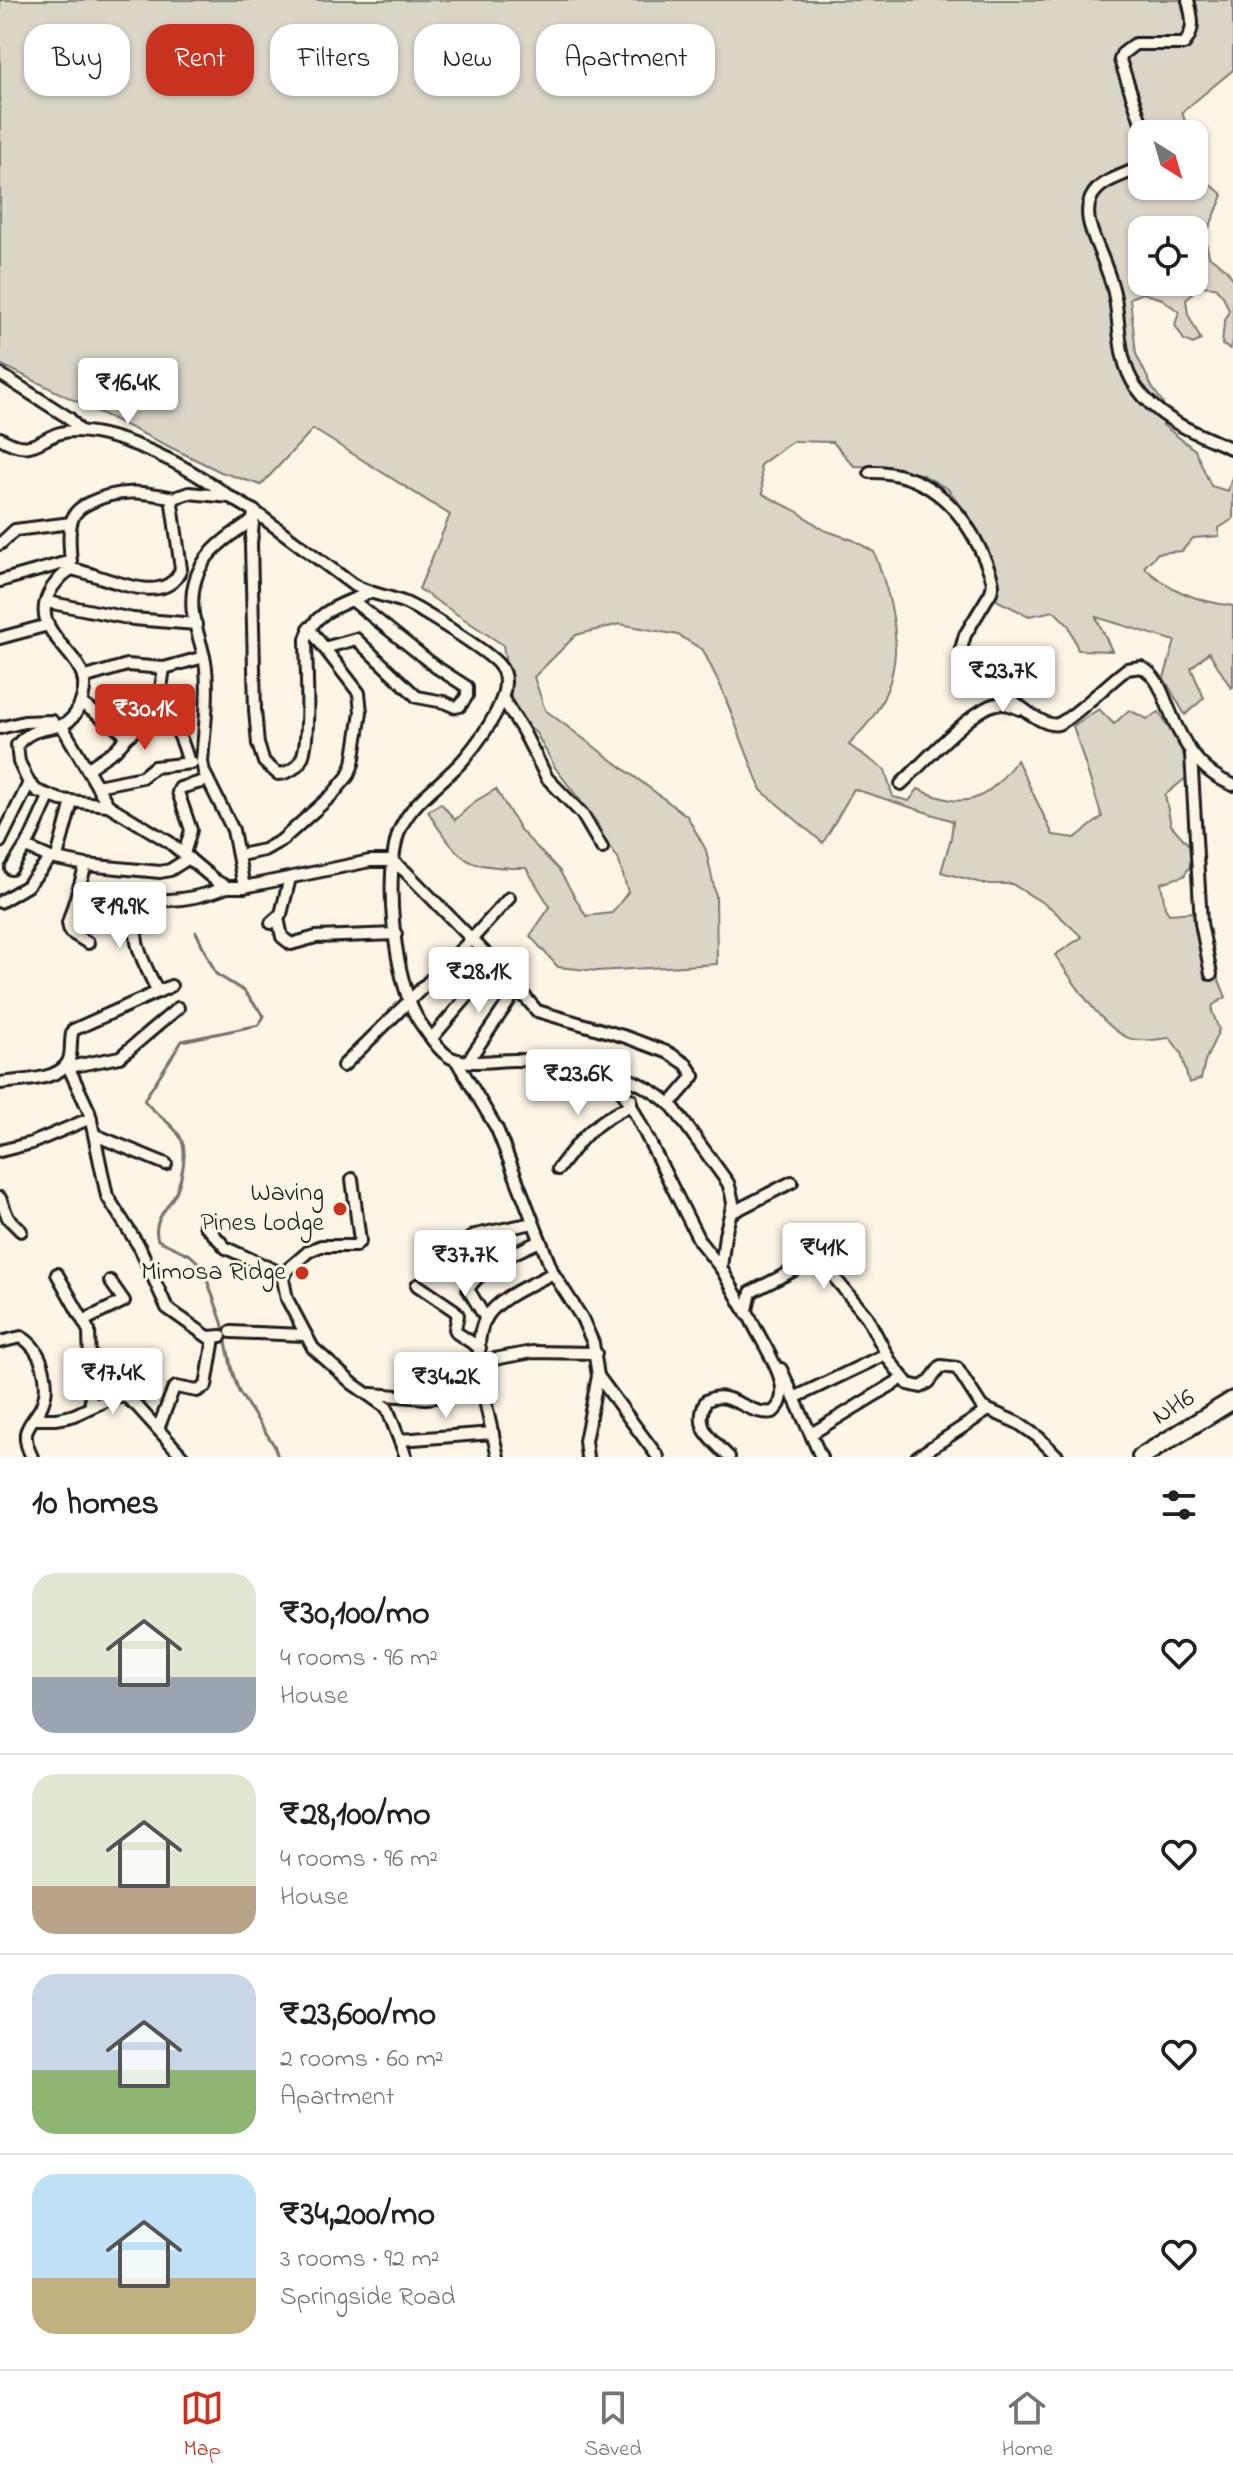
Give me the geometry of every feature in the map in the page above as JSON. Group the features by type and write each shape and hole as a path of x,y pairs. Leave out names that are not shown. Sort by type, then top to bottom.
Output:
{"highway":[{"name":"NH6","path":"1141,1457 1233,1400"}],"street":[{"path":"1140,120 1120,60 1122,54 1135,44 1184,44 1191,35 1193,22 1188,0"},
{"path":"1128,173 1098,188 1087,213 1115,294 1123,355 1129,374 1135,387 1160,412 1181,427 1233,449"},
{"path":"0,374 69,418 80,431"},
{"path":"0,438 19,448 28,448 66,431 80,431 130,444 164,459 230,497 253,516 368,593 409,604 493,660 505,674 503,699 463,760 407,815 392,861 400,971 409,1003 419,1022 449,1057 462,1060 544,1061 610,1073 647,1089 670,1104 728,1183 733,1203 721,1268"},
{"path":"870,472 898,474 934,490 957,512 973,535 993,584 965,635 961,649 1025,711 1043,724 1058,724 1132,666"},
{"path":"108,805 72,802 37,791 29,783 19,762 17,745 33,730 66,723 81,703 83,678 76,658 48,625 47,602 52,586 71,565 71,523 75,512 107,494 138,491 174,498 189,493 230,497"},
{"path":"0,581 71,565 142,589 156,590 170,586 181,569 172,504 174,498"},
{"path":"244,887 233,830 202,762 206,681 196,624 194,587 206,558 253,516"},
{"path":"253,516 251,544 257,733 264,762 278,774 287,773 298,765 305,745 306,639 309,628 316,618 368,593"},
{"path":"0,544 15,530 71,523"},
{"path":"324,648 356,639 421,699 455,707 464,702 467,687 436,667 352,600"},
{"path":"47,602 133,619 196,624"},
{"path":"0,638 48,625"},
{"path":"240,855 274,846 333,794 348,776 353,764 361,701 353,685 309,628"},
{"path":"83,678 127,665 164,668 204,657"},
{"path":"1120,660 1147,670 1156,678 1190,752 1213,776 1233,785"},
{"path":"87,769 157,715 164,668"},
{"path":"503,699 547,778 582,814 602,848"},
{"path":"81,703 128,736"},
{"path":"901,784 953,735 991,705 1004,703 1025,711"},
{"path":"157,715 177,729 189,763"},
{"path":"0,728 24,722 66,723"},
{"path":"66,723 108,805 227,887"},
{"path":"1190,752 1201,923 1211,974"},
{"path":"97,786 142,777 154,767 202,762"},
{"path":"26,847 86,865 160,872 170,870 186,856 191,830 178,792 180,788 208,780"},
{"path":"0,842 29,783"},
{"path":"11,869 26,847 49,797"},
{"path":"0,902 17,894 54,857 72,802"},
{"path":"100,895 185,901 227,887 244,887 352,864 392,861 495,964 537,1011 626,1037 669,1053 686,1064 694,1076 670,1104"},
{"path":"86,865 68,923 70,932 88,943"},
{"path":"290,878 274,921 282,937 291,944 316,937 396,934"},
{"path":"343,1066 409,1003 509,898"},
{"path":"138,899 134,921 136,942 158,992"},
{"path":"432,1038 495,964"},
{"path":"171,986 73,1030 68,1066 91,1118 107,1196 140,1248 167,1308 208,1337 304,1335"},
{"path":"462,1060 518,988"},
{"path":"0,1083 52,1075 68,1066 120,1057 178,1008"},
{"path":"462,1060 497,1129 553,1273 582,1318 596,1353 598,1376 584,1448 587,1457"},
{"path":"610,1073 631,1105 700,1242 721,1268 782,1369 821,1457"},
{"path":"631,1105 632,1093 647,1089"},
{"path":"558,1169 595,1124 631,1105"},
{"path":"0,1151 32,1143 91,1118"},
{"path":"95,1135 166,1164"},
{"path":"352,1179 360,1241 355,1246 321,1246 309,1251 287,1270 284,1285 287,1299 304,1335 323,1357 387,1408 406,1457"},
{"path":"731,1213 792,1182"},
{"path":"0,1198 8,1218 21,1231"},
{"path":"442,1260 475,1235 533,1223"},
{"path":"205,1225 226,1248 285,1275"},
{"path":"486,1319 468,1289 490,1265 540,1241"},
{"path":"749,1318 747,1303 756,1288 826,1257 838,1282 867,1317 886,1354 908,1384 921,1387 941,1366 957,1368 987,1411 1018,1423 1058,1457"},
{"path":"498,1457 478,1362 486,1319 503,1301 553,1273"},
{"path":"57,1274 85,1320 90,1341 91,1406"},
{"path":"85,1320 124,1301 110,1281"},
{"path":"417,1285 454,1310 458,1315 457,1333 480,1348"},
{"path":"158,1429 173,1390 197,1391 206,1386 222,1335"},
{"path":"0,1342 21,1337 39,1356 45,1392 27,1429 31,1457"},
{"path":"478,1362 532,1352 596,1353"},
{"path":"794,1398 886,1354"},
{"path":"729,1457 703,1428 701,1411 706,1401 715,1396 764,1414 773,1412 778,1408 782,1392 773,1358"},
{"path":"598,1376 658,1457"},
{"path":"811,1434 903,1378"},
{"path":"371,1394 426,1398 485,1392"},
{"path":"34,1419 61,1419 125,1396 183,1457"},
{"path":"917,1457 987,1411"},
{"path":"400,1440 493,1433"}],"shaded area":[{"path":"0,0 1233,0 1233,70 1182,112 1185,120 1128,120 1128,200 1208,200 1208,182 1223,195 1208,231 1208,216 1128,216 1128,296 1135,296 1130,298 1136,354 1163,403 1163,425 1195,450 1211,486 1228,491 1233,474 1233,519 1219,528 1219,536 1193,538 1182,551 1158,553 1144,567 1164,583 1186,594 1233,606 1233,687 1209,652 1191,668 1204,698 1185,715 1164,678 1175,641 1096,617 1112,651 1078,650 1069,626 1054,611 1029,616 992,598 998,586 996,572 970,517 948,489 921,474 885,467 854,466 833,442 793,441 760,465 763,494 824,530 853,540 874,552 888,593 895,655 885,695 871,719 849,745 885,770 893,797 909,801 918,789 950,800 974,798 995,785 1017,760 1053,835 1075,838 1102,817 1073,726 1099,709 1114,724 1129,710 1147,719 1159,712 1181,749 1191,774 1165,795 1171,825 1197,854 1184,876 1161,883 1165,908 1169,914 1193,912 1198,945 1209,956 1226,997 1213,1005 1219,1030 1205,1061 1201,1079 1189,1083 1181,1053 1170,1038 1132,1039 1110,1026 1099,1015 1055,955 1082,937 1051,908 1012,884 985,884 941,872 953,821 854,789 823,843 761,790 721,687 703,650 678,635 620,624 576,635 534,677 545,710 687,816 706,850 716,896 717,964 597,971 558,967 530,936 550,907 526,868 505,868 469,861 452,846 428,811 441,803 455,820 474,802 496,789 521,831 559,870 586,916 612,913 628,892 618,858 606,843 596,821 556,769 536,733 509,711 511,696 503,645 419,589 450,515 313,429 261,485 221,472 0,364"},
{"path":"1208,252 1233,279 1233,341 1230,349 1222,345 1229,310 1215,287 1208,287"},
{"path":"1152,296 1189,296 1186,300 1188,314 1201,340 1193,344 1184,340 1175,325 1179,312 1162,299"}],"waterway":[{"path":"196,932 216,974 244,991 264,1016 259,1025 182,1041 144,1100 175,1130 184,1152 179,1185 159,1219 158,1240 190,1255 202,1266 222,1322 239,1392 274,1445 278,1457"}],"place":[{"name":"Waving Pines Lodge","path":"340,1209"},
{"name":"Mimosa Ridge","path":"302,1273"}]}
